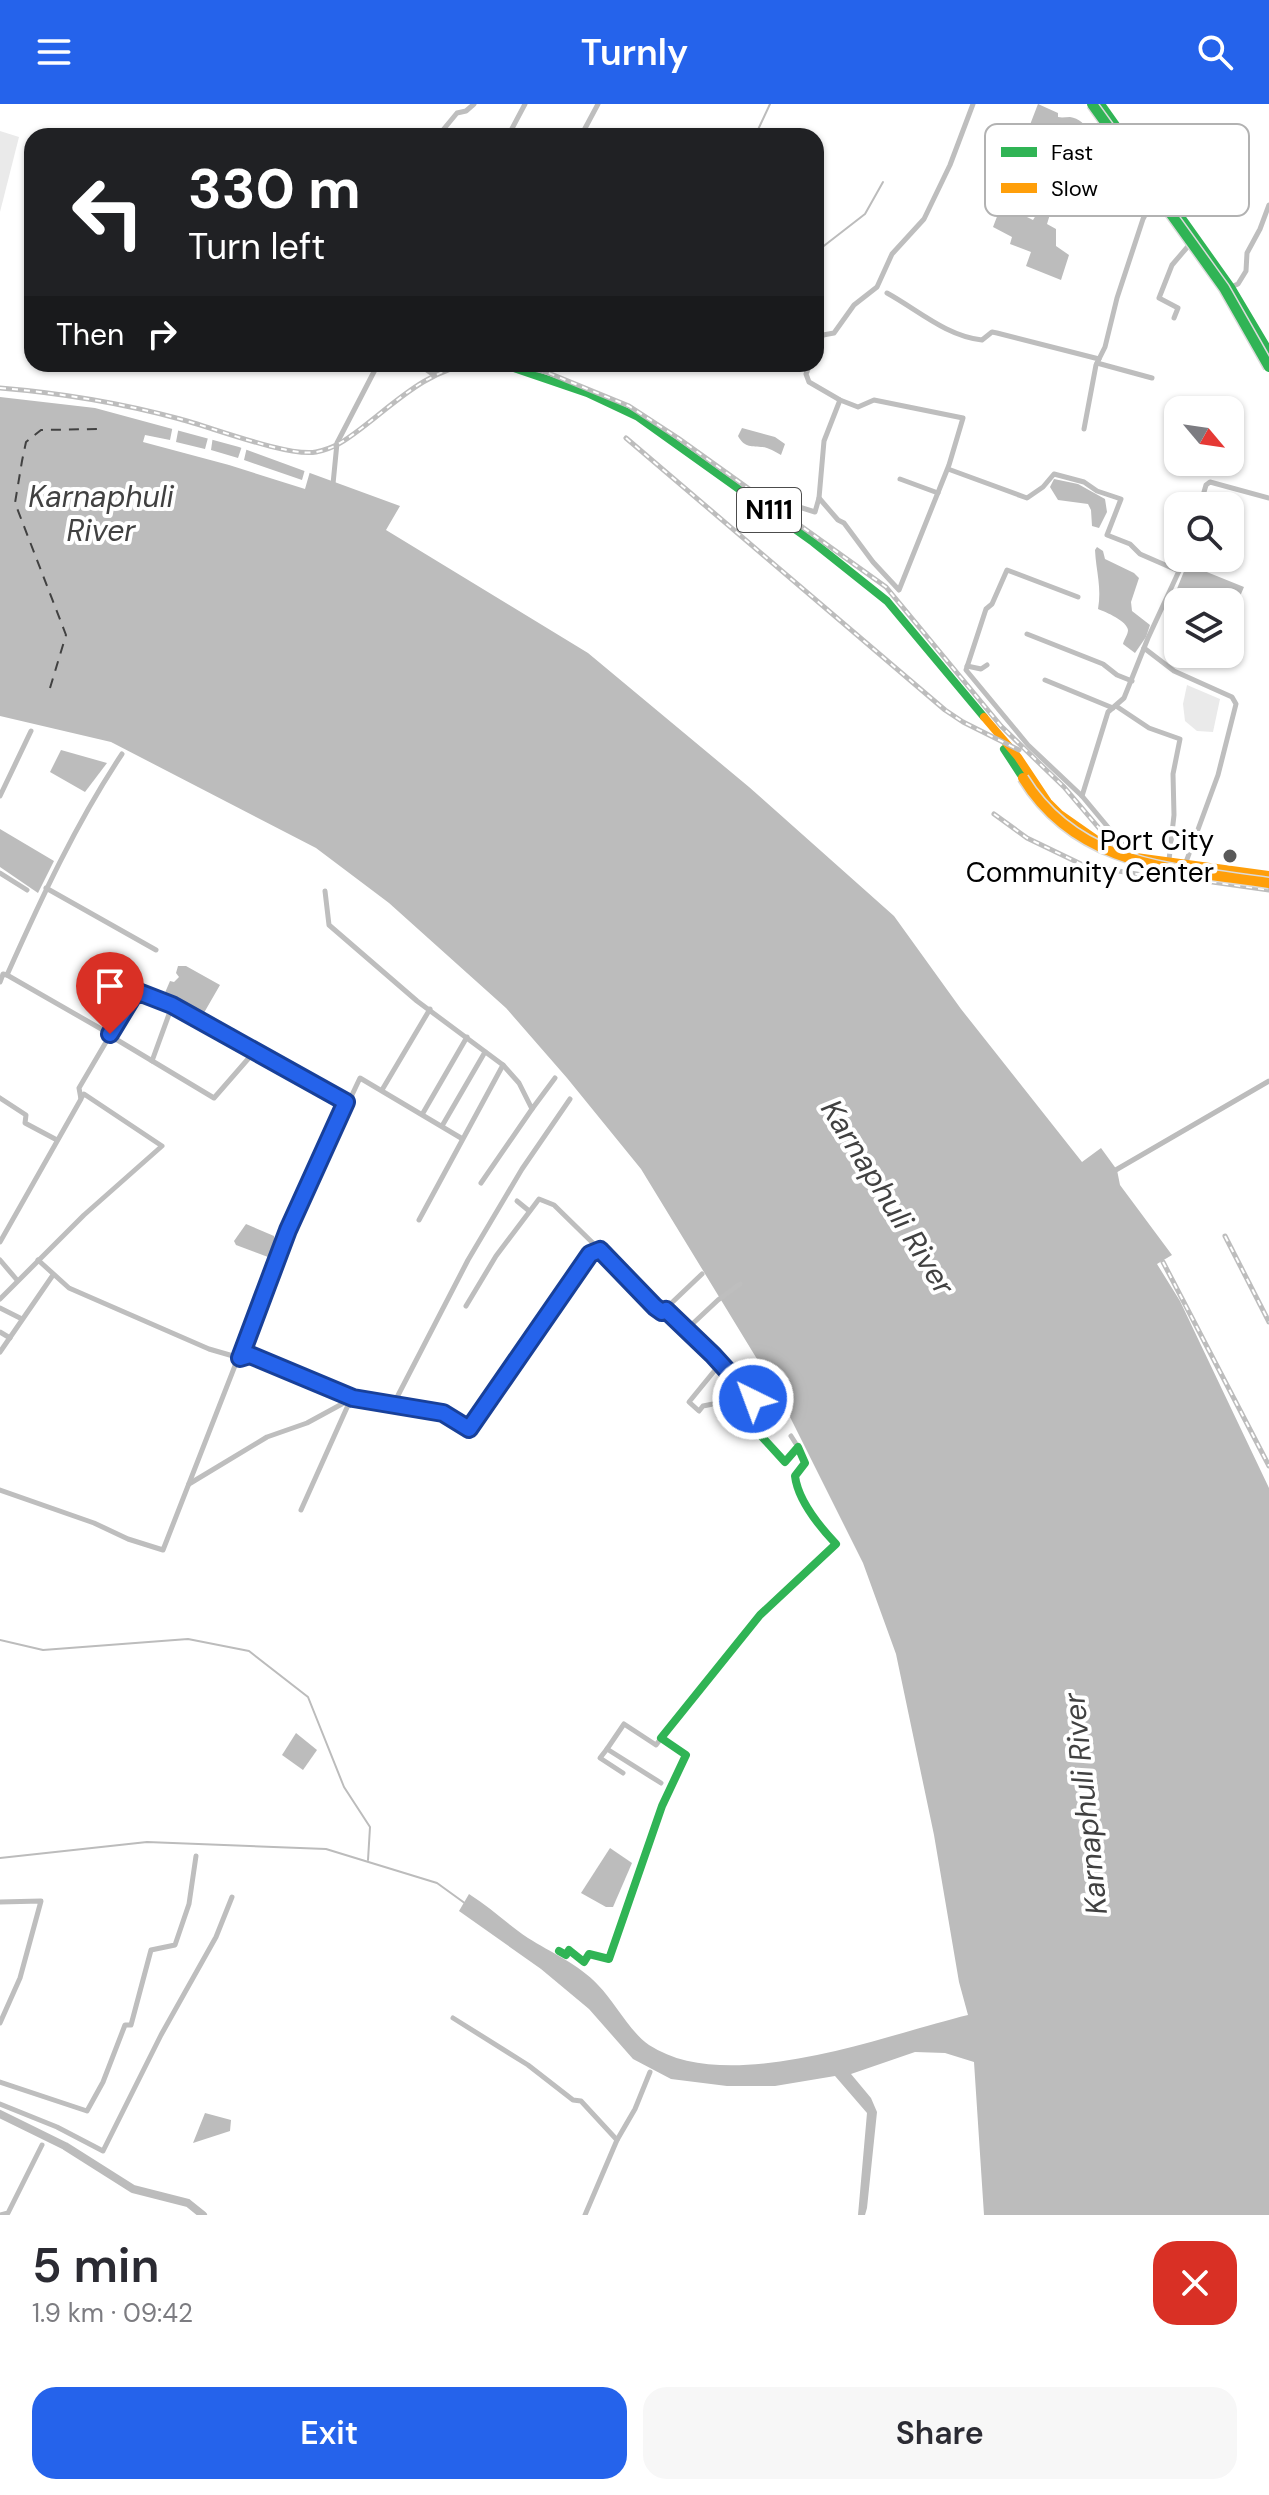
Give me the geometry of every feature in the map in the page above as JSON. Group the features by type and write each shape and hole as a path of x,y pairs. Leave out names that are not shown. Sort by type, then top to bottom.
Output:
{"main road":[{"path":"1095,104 1108,124"},
{"path":"1095,104 1109,124"},
{"path":"1095,104 1110,124"},
{"path":"1095,104 1109,124"},
{"path":"1172,216 1231,287 1269,351"},
{"path":"1174,216 1224,288 1269,367"},
{"path":"1175,216 1240,318 1269,374"},
{"path":"1176,216 1227,286 1269,358"},
{"name":"N111","path":"527,372 587,393 638,417 752,497 887,601 985,721 1044,808 1063,824 1105,852 1144,865 1269,883"},
{"path":"985,721 1018,757 1048,802 1060,814 1115,852 1132,857 1269,875"},
{"path":"559,1951 566,1955 569,1950 584,1962 589,1954 609,1959 662,1806 686,1755 660,1740 760,1615 836,1544 819,1526 796,1484 795,1476 805,1463 798,1447 785,1462 741,1414 753,1399 666,1310"}],"street":[{"path":"445,128 457,113 466,111 474,104"},
{"path":"512,128 525,104"},
{"path":"584,128 598,104"},
{"path":"824,335 834,333 854,305 878,288 892,254 924,219 950,165 973,104"},
{"path":"1231,287 1238,284 1246,271 1247,253 1269,205"},
{"path":"1084,429 1098,361 1145,216"},
{"path":"1174,318 1178,308 1159,298 1172,265 1193,241"},
{"path":"887,293 942,328 964,337 982,340 992,332 997,333 1152,378"},
{"path":"807,372 809,382 858,407 874,400 963,418 948,469 899,590 844,523 819,498"},
{"path":"752,497 764,496 815,512 824,441 840,400"},
{"path":"948,469 1027,498 1043,487 1054,474 1084,482 1097,491 1121,499 1107,535 1130,544 1140,554 1164,564"},
{"path":"900,479 938,493"},
{"path":"1204,492 1210,482 1269,498"},
{"path":"954,683 966,668 986,609 992,604 1007,570 1078,597"},
{"path":"1082,796 1108,712 1124,698 1179,572"},
{"path":"1027,634 1103,664 1117,675 1132,681"},
{"path":"1144,648 1174,671 1232,697 1236,704 1218,775 1188,850 1186,863"},
{"path":"966,668 981,669 987,665"},
{"path":"966,668 1028,745 1082,796 1132,857"},
{"path":"1045,680 1114,707 1149,728 1180,739 1173,774 1174,815 1169,861"},
{"path":"0,796 31,731"},
{"path":"0,982 92,799 122,754"},
{"path":"0,873 27,890"},
{"path":"46,888 156,950"},
{"path":"325,891 329,925 417,1001 503,1065 519,1083 532,1109"},
{"path":"3,974 110,1034 214,1098 255,1051"},
{"path":"81,1099 79,1088 136,991 172,1005 346,1102"},
{"path":"152,1061 172,1005"},
{"path":"382,1090 430,1009"},
{"path":"423,1113 467,1037"},
{"path":"442,1126 485,1052"},
{"path":"419,1220 503,1065"},
{"path":"0,1490 163,1550 288,1230 360,1078 461,1138"},
{"path":"481,1183 555,1078"},
{"path":"0,1242 84,1094 162,1146 0,1299"},
{"path":"0,1098 26,1115 25,1123 57,1140"},
{"path":"393,1405 468,1260 522,1169 570,1099"},
{"path":"466,1306 496,1256 539,1199 554,1205 662,1312 702,1274"},
{"path":"517,1201 529,1211"},
{"path":"38,1260 69,1288 209,1349 240,1358 250,1355 351,1400 443,1413 469,1429 590,1254 600,1250"},
{"path":"0,1260 17,1280"},
{"path":"0,1352 53,1275"},
{"path":"687,1329 740,1284"},
{"path":"0,1308 22,1319"},
{"path":"0,1332 10,1338"},
{"path":"720,1363 689,1402 699,1411 703,1406 723,1402"},
{"path":"189,1484 267,1437 307,1423 351,1400"},
{"path":"301,1510 351,1400"},
{"path":"791,1436 798,1447"},
{"path":"623,1773 600,1758 624,1724 656,1745 660,1740"},
{"path":"607,1749 661,1783"},
{"path":"0,2082 87,2111 103,2082 125,2025 131,2025 151,1950 175,1945 189,1904 196,1856"},
{"path":"0,2104 55,2126 103,2151 161,2035 216,1937 232,1897"},
{"path":"0,1902 41,1901 20,1978 0,2023"},
{"path":"453,2018 519,2059 573,2100 581,2101 617,2140"},
{"path":"585,2215 650,2072"},
{"path":"0,2215 8,2213 42,2145"}],"shaded area":[{"path":"0,131 19,137 0,212"},
{"path":"1187,685 1220,699 1213,732 1197,731 1185,721 1183,704"}],"water":[{"path":"1038,104 1058,113 1058,117 1070,117 1083,124 1030,124"},
{"path":"997,216 1025,216 1033,220 1035,216 1049,216 1047,224 1056,229 1056,246 1069,255 1061,280 1026,266 1031,252 1010,244 1012,237 993,227"},
{"name":"Karnaphuli River","path":"0,397 95,408 239,447 400,506 386,530 588,653 749,787 894,916 961,1009 1082,1162 1101,1148 1117,1170 1120,1185 1172,1255 1157,1264 1180,1301 1269,1488 1269,2215 984,2215 974,2062 945,2053 915,2052 851,2074 871,2098 877,2112 867,2208 865,2215 858,2215 867,2113 835,2076 775,2086 727,2086 671,2079 633,2059 589,2009 541,1969 459,1911 469,1894 477,1899 528,1938 591,1978 635,2033 649,2045 682,2059 720,2065 763,2064 851,2047 968,2015 896,1654 863,1563 779,1395 641,1169 506,1008 389,903 316,848 111,742 0,716"},
{"path":"742,428 775,437 785,444 781,455 745,444 738,436"},
{"path":"1054,479 1078,484 1105,499 1107,512 1099,528 1092,526 1088,504 1058,500 1050,487"},
{"path":"1097,547 1103,551 1105,559 1139,578 1131,602 1132,611 1150,625 1135,653 1123,644 1128,630 1124,623 1098,609"},
{"path":"1184,572 1207,572 1244,587 1244,588 1177,588"},
{"path":"61,750 107,763 85,792 50,772"},
{"path":"0,829 54,861 38,893 0,867"},
{"path":"178,966 186,966 220,985 201,1018 164,995 170,981 174,982 179,977 176,973"},
{"path":"246,1224 274,1236 268,1257 236,1245 234,1241"},
{"path":"296,1733 317,1750 303,1770 282,1755"},
{"path":"610,1848 632,1863 613,1907 606,1907 581,1893"},
{"path":"205,2113 231,2120 230,2131 193,2143"}],"pier":[{"path":"173,425 179,426 176,442 205,449 209,434 213,436 211,450 238,458 242,446 247,447 244,460 302,480 306,466 311,468 305,489 143,442 145,435 170,440"}],"waterway":[{"path":"759,128 770,104"},
{"path":"824,246 865,214 883,182"},
{"path":"333,484 337,443 374,372"},
{"path":"430,372 435,372"},
{"path":"1114,1171 1269,1081"},
{"path":"0,1640 43,1650 188,1639 249,1651 308,1697 344,1787 370,1827 368,1860"},
{"path":"0,1858 147,1842 326,1849 437,1883 466,1904"},
{"path":"0,2114 65,2146 133,2189 188,2203 203,2215"}],"ferry route":[{"path":"50,688 66,635 15,503 22,461 26,442 41,430 98,429"}],"railway":[{"path":"0,388 113,403 269,446 316,452 346,439 401,397 442,372"},
{"path":"546,372 629,406 886,587 1001,726 1064,787 1121,854 1170,876 1269,890"},
{"path":"626,438 945,710 1019,750"},
{"path":"994,814 1027,838 1083,865 1154,877"},
{"path":"1225,1236 1269,1322"},
{"path":"1163,1262 1269,1466"}],"traffic: fast":[{"path":"1092,104 1106,124"},
{"path":"1101,104 1115,124"},
{"path":"1172,216 1224,288 1269,367"},
{"path":"1181,216 1231,287 1269,351"},
{"path":"526,372 587,393 638,417 813,542 887,601 984,717"},
{"path":"1004,749 1023,778"},
{"path":"559,1951 566,1955 569,1950 584,1962 589,1954 609,1959 662,1806 686,1755 661,1738 760,1615 836,1544 816,1521 800,1495 795,1476 805,1463 798,1447 785,1462 741,1414 753,1399 666,1310"}],"traffic: slow":[{"path":"984,717 1018,757 1048,802 1110,849"},
{"path":"1023,778 1046,808 1072,830 1100,847 1165,867 1269,883"},
{"path":"1136,857 1269,875"}],"place":[{"name":"Port City Community Center","path":"1230,856"}],"route":[{"path":"110,1034 136,991 172,1005 346,1102 288,1230 240,1358 250,1355 353,1398 443,1413 469,1429 590,1254 600,1250 655,1307 662,1312 666,1310 690,1332 753,1399"}]}
